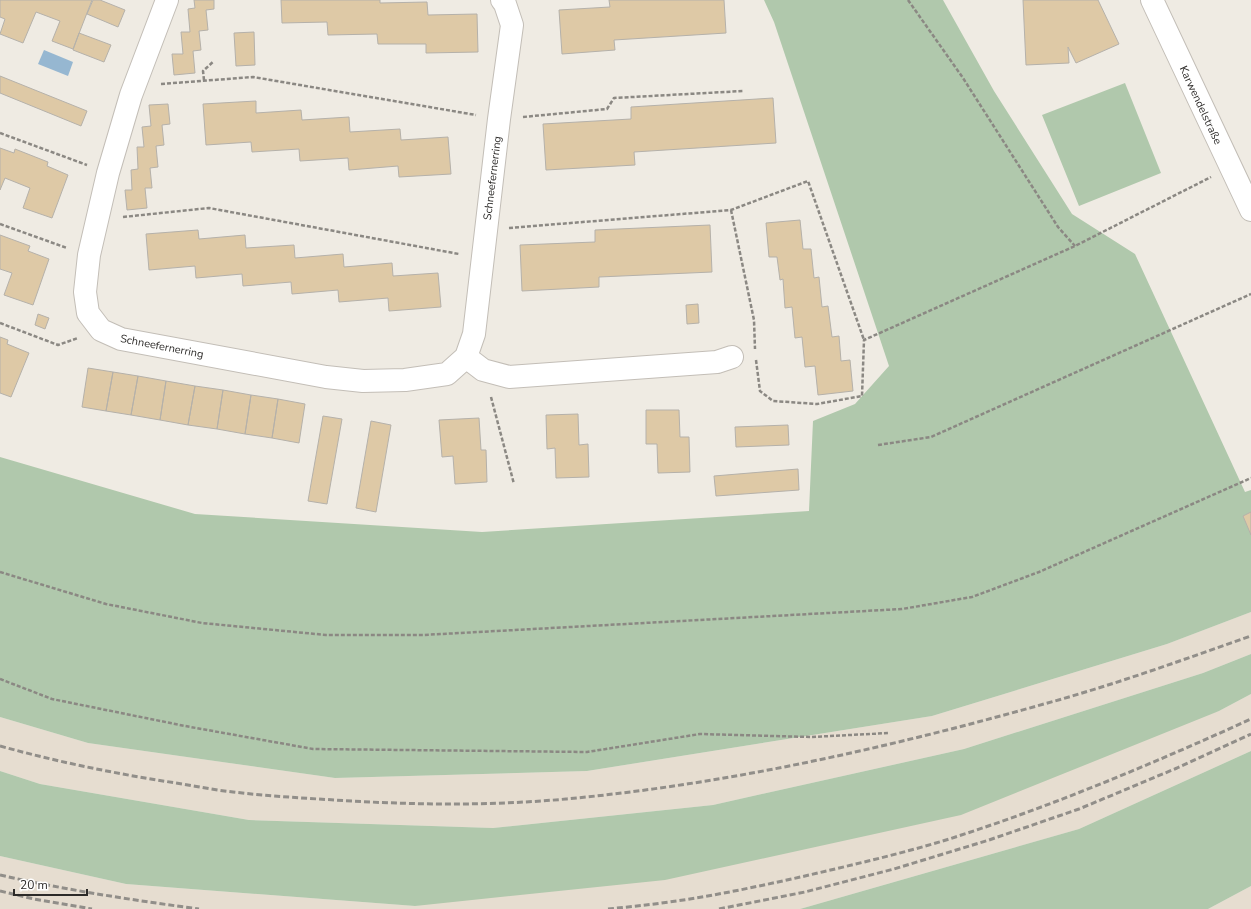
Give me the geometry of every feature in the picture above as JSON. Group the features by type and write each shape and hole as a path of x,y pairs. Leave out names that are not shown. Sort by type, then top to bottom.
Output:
{"street":[{"name":"Schneefernerring","path":"167,0 134,86 96,219 89,255 85,292 88,313 101,330 121,339 326,377 363,381 406,380 447,374 466,356 474,334 484,259 499,119 512,25 505,4 502,0"},
{"name":"Karwendelstraße","path":"1152,0 1251,210"},
{"path":"466,356 483,370 509,377 717,362 732,357"}],"path":[{"path":"908,0 963,78 1058,227 1075,246"},
{"path":"204,80 203,71 214,61"},
{"path":"134,86 253,77 499,119 607,109 614,98 743,91"},
{"path":"0,133 108,173"},
{"path":"864,340 1075,246 1230,167"},
{"path":"486,230 731,210 808,181 864,340 862,396 818,404 773,401 760,391 755,351 754,320 731,210"},
{"path":"96,219 208,208 484,259"},
{"path":"0,224 89,255"},
{"path":"878,445 931,437 1251,294"},
{"path":"0,323 58,345 101,330"},
{"path":"732,357 755,351"},
{"path":"483,370 514,484"},
{"path":"0,572 106,604 202,623 326,635 423,635 902,609 978,595 1039,572 1251,478"},
{"path":"0,679 52,699 186,726 313,749 587,752 700,734 811,737 889,732"}],"shaded area":[{"path":"1251,612 1251,654 1203,673 964,749 713,805 493,828 249,820 40,784 0,771 0,717 88,743 335,778 587,771 932,716 1167,644"},
{"path":"1251,694 1251,751 1079,829 800,909 0,909 0,856 126,884 415,906 1219,711"},
{"path":"1251,886 1251,909 1208,909"}],"green space":[{"path":"764,0 943,0 994,91 1072,214 1135,254 1245,492 1251,490 1251,612 1167,644 932,716 587,771 335,778 88,743 0,717 0,457 195,514 482,532 809,511 813,421 855,404 889,366 774,22"},
{"path":"1125,83 1161,173 1079,206 1042,115"},
{"path":"1251,654 1251,694 1219,711 961,815 665,880 415,906 126,884 0,856 0,771 40,784 249,820 493,828 713,805 964,749 1203,673"},
{"path":"1251,751 1251,886 1208,909 800,909 1079,829"}],"water":[{"path":"44,50 73,62 68,76 38,64"}],"building":[{"path":"0,0 92,0 73,49 52,41 60,21 36,12 23,43 0,34 5,19 0,17"},
{"path":"93,0 100,0 125,10 118,27 87,14"},
{"path":"194,0 214,0 214,9 206,10 208,30 199,31 201,50 193,51 195,73 174,75 172,54 183,54 181,32 190,32 188,9 195,8"},
{"path":"281,0 380,0 380,3 427,2 428,15 477,14 478,52 426,53 426,44 378,44 377,34 328,35 327,22 282,23"},
{"path":"609,0 724,0 726,33 614,40 615,50 562,54 559,10 610,7"},
{"path":"1023,0 1098,0 1119,44 1076,63 1068,47 1069,63 1026,65"},
{"path":"254,32 255,65 236,66 234,33"},
{"path":"79,33 111,45 104,62 73,50"},
{"path":"0,76 87,111 81,126 0,93"},
{"path":"773,98 776,143 634,152 635,165 546,170 543,124 631,119 631,107"},
{"path":"256,101 256,113 301,110 302,120 349,117 350,132 400,129 401,140 448,137 451,174 399,177 398,166 349,170 348,158 300,161 299,149 252,152 251,142 206,145 203,104"},
{"path":"168,104 170,124 162,125 164,145 156,146 158,167 150,168 152,188 145,188 147,208 127,210 125,190 132,190 131,170 138,169 137,147 144,147 142,127 151,126 149,105"},
{"path":"0,148 14,153 15,149 48,162 47,166 68,175 52,218 23,208 30,188 5,178 0,190"},
{"path":"800,220 803,249 811,249 814,278 819,277 822,307 828,306 832,337 839,336 841,361 850,360 853,391 818,395 815,366 805,367 802,337 795,338 792,307 785,308 783,279 780,280 777,257 769,257 766,223"},
{"path":"710,225 712,272 599,277 599,287 522,291 520,245 595,242 595,230"},
{"path":"198,230 199,239 245,235 246,248 294,245 295,258 343,254 344,267 392,263 393,276 438,273 441,307 389,311 388,298 339,302 338,290 292,294 291,282 243,286 242,274 196,278 195,266 149,270 146,234"},
{"path":"0,235 30,246 28,251 49,259 33,305 4,295 12,273 0,269"},
{"path":"698,304 699,323 687,324 686,305"},
{"path":"38,314 49,318 45,329 35,325"},
{"path":"0,337 8,340 7,344 29,353 11,397 0,393"},
{"path":"88,368 113,372 106,411 82,407"},
{"path":"113,372 138,376 131,415 106,411"},
{"path":"138,376 166,381 160,420 131,415"},
{"path":"166,381 195,386 188,425 160,420"},
{"path":"195,386 223,390 217,429 188,425"},
{"path":"223,390 251,395 245,434 217,429"},
{"path":"251,395 278,399 272,438 245,434"},
{"path":"278,399 305,404 299,443 272,438"},
{"path":"646,410 679,410 680,437 689,437 690,472 658,473 657,444 646,444"},
{"path":"578,414 579,445 588,444 589,477 556,478 555,448 547,449 546,415"},
{"path":"323,416 342,419 327,504 308,501"},
{"path":"479,418 481,450 486,450 487,482 455,484 453,456 442,457 439,420"},
{"path":"371,421 391,425 376,512 356,508"},
{"path":"788,425 789,445 736,447 735,427"},
{"path":"798,469 799,490 716,496 714,476"},
{"path":"1251,512 1251,535 1243,516"}],"railway":[{"path":"0,746 110,772 258,795 422,804 508,803 566,799 687,784 747,774 926,735 1070,697 1148,672 1251,636"},
{"path":"608,909 686,900 720,894 805,876 946,840 1024,814 1100,784 1251,719"},
{"path":"719,909 805,892 894,869 989,840 1079,809 1177,768 1251,734"},
{"path":"0,875 99,894 199,909"},
{"path":"0,891 34,899 92,909"}]}
